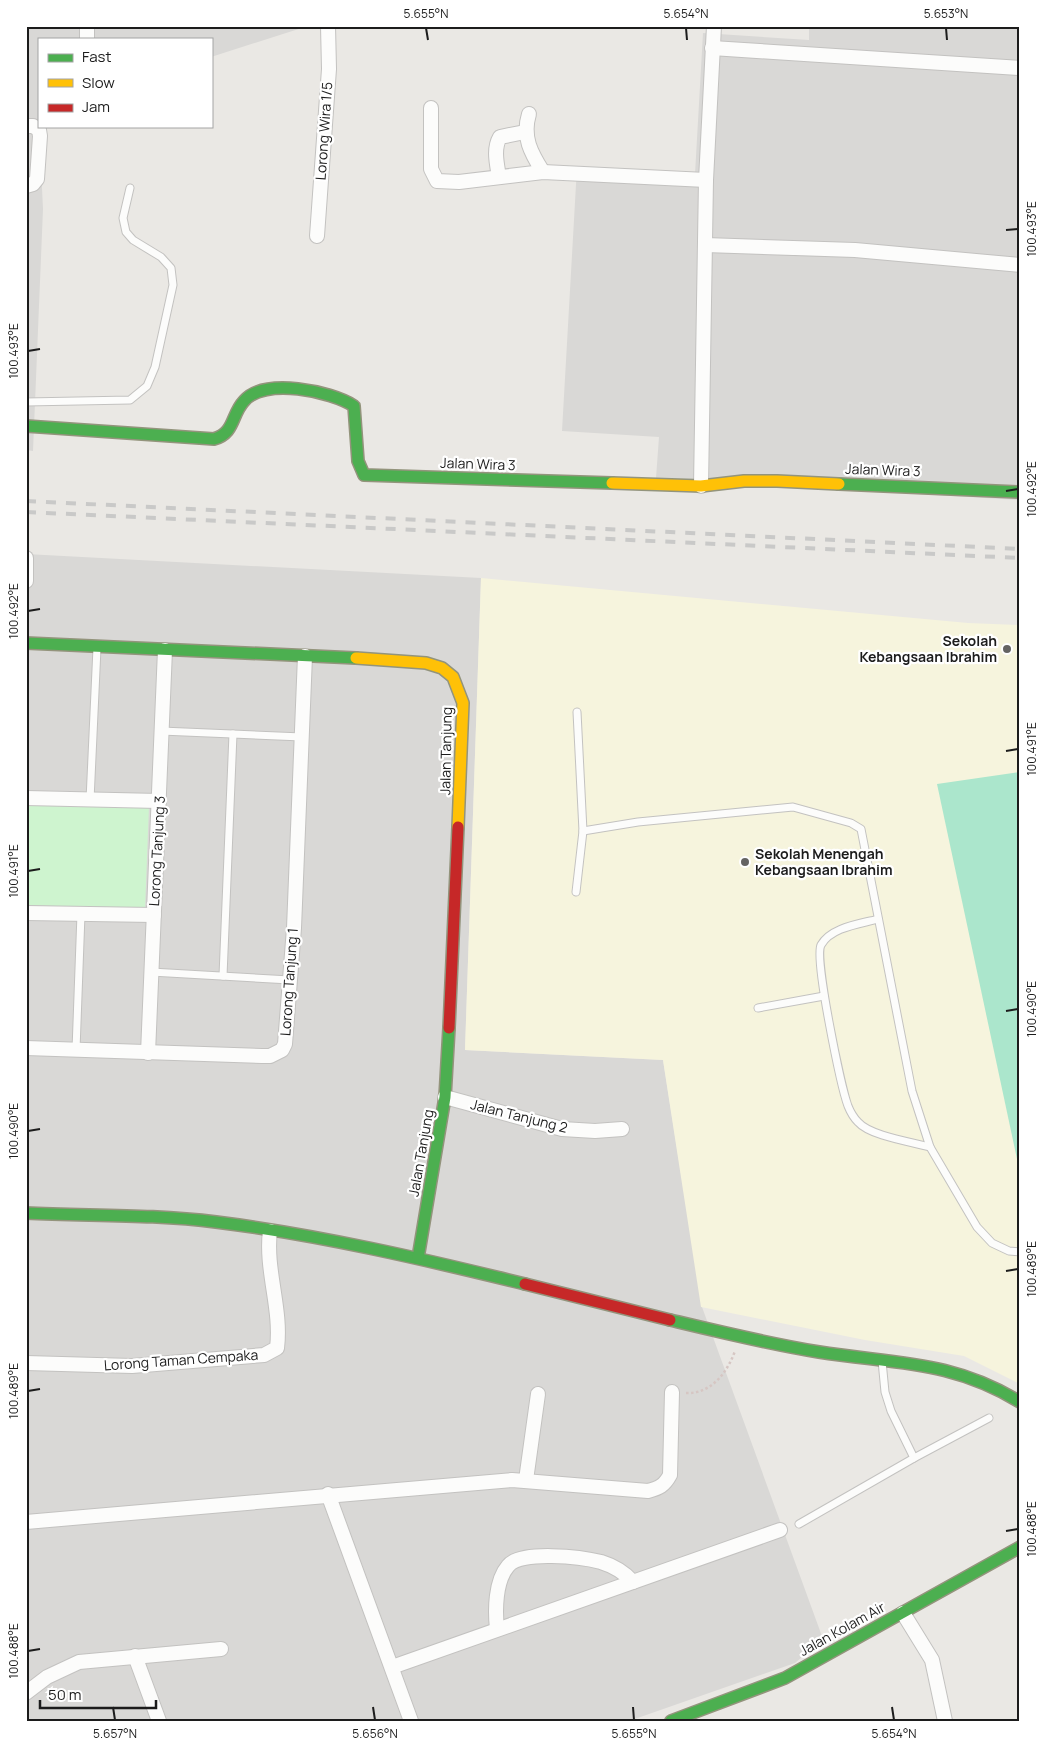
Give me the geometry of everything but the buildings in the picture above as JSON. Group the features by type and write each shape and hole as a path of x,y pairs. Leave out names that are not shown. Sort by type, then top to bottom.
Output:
{"street":[{"name":"Lorong Wira 1/5","path":"317,236 329,69 328,26"},
{"path":"701,486 706,180 714,26"},
{"path":"712,48 1020,68"},
{"path":"431,108 430,169 433,177 444,182 543,172 706,180"},
{"path":"529,114 525,132 534,158 543,172"},
{"path":"26,126 33,126 39,130 40,136 37,179 33,184 26,186"},
{"path":"499,177 496,155 497,143 500,137 525,132"},
{"path":"705,245 855,250 1020,265"},
{"name":"Jalan Wira 3","path":"26,426 214,438 223,437 231,430 244,400 251,395 271,390 319,391 341,397 354,406 358,422 357,465 364,475 701,486 744,481 769,481 1020,492"},
{"path":"26,558 26,581"},
{"name":"Jalan Tanjung","path":"26,643 415,661 438,665 455,678 463,703 452,1005 445,1097 418,1258"},
{"name":"Lorong Tanjung 3","path":"148,1053 165,650"},
{"name":"Lorong Tanjung 1","path":"26,1048 262,1056 276,1054 282,1050 285,1044 290,980 305,656"},
{"path":"26,798 159,801"},
{"path":"26,913 154,915"},
{"name":"Jalan Tanjung 2","path":"445,1097 562,1129 586,1131 622,1129"},
{"path":"26,1213 182,1220 270,1231 418,1258 740,1336 832,1354 936,1367 972,1375 1020,1402"},
{"name":"Lorong Taman Cempaka","path":"26,1363 132,1366 264,1355 277,1348 279,1331 269,1257 270,1231"},
{"path":"26,1522 328,1494 526,1480 648,1491 658,1489 666,1483 670,1475 672,1392"},
{"path":"526,1480 538,1394"},
{"path":"328,1494 392,1667 408,1720"},
{"path":"392,1667 780,1530"},
{"name":"Jalan Kolam Air","path":"671,1721 785,1678 1020,1547"},
{"path":"497,1629 496,1618 500,1582 507,1566 514,1560 535,1555 601,1562 625,1573 633,1582"},
{"path":"903,1613 932,1660 945,1721"},
{"path":"26,1692 47,1677 79,1662 220,1649"},
{"path":"135,1656 159,1721"}],"lane":[{"path":"26,402 130,400 147,386 155,368 173,285 171,268 162,258 133,240 126,232 123,218 130,188"},
{"path":"90,800 97,647"},
{"path":"576,892 583,831 577,712"},
{"path":"161,731 302,737"},
{"path":"224,976 233,734"},
{"path":"583,831 638,822 793,807 851,823 861,829 912,1091 930,1147 977,1227 992,1242 1008,1251 1020,1252"},
{"path":"76,1050 81,914"},
{"path":"878,919 846,928 828,937 820,946 819,957 824,996 848,1107 859,1124 872,1131 930,1147"},
{"path":"151,972 290,980"},
{"path":"758,1008 824,996"},
{"path":"882,1360 885,1392 891,1411 914,1458"},
{"path":"798,1524 989,1418"}],"path":[{"path":"672,1392 700,1393 717,1381 730,1365 740,1336"}],"shaded area":[{"path":"26,26 308,26 212,57 212,38 38,38 38,128 43,209 33,451 26,450"},
{"path":"809,26 1020,26 1020,500 656,478 659,437 562,431 577,167 695,174 703,33 809,40"},
{"path":"26,554 481,578 465,1050 663,1060 702,1307 823,1639 795,1663 629,1721 26,1721"},
{"name":"Sekolah Menengah Kebangsaan Ibrahim","path":"481,578 968,623 1020,625 1020,1384 964,1356 865,1340 701,1307 663,1060 465,1050"}],"green space":[{"path":"1020,772 1020,1173 937,784"},
{"path":"26,804 149,806 145,909 26,905"}],"railway":[{"path":"26,501 1020,549"},
{"path":"26,512 1020,558"}],"traffic: fast":[{"path":"26,426 214,439 226,432 240,406 254,394 282,388 298,389 314,391 343,400 354,406 358,461 364,475 612,483"},
{"path":"839,484 1020,492"},
{"path":"26,643 356,658"},
{"path":"418,1258 445,1097 449,1028"},
{"path":"26,1213 192,1219 255,1227 371,1248 525,1284"},
{"path":"670,1320 800,1349 898,1362 946,1371 995,1388 1020,1402"},
{"path":"671,1721 785,1678 1020,1547"}],"traffic: slow":[{"path":"612,483 701,486 744,481 777,481 839,484"},
{"path":"356,658 426,663 442,668 453,677 463,703 458,827"}],"traffic: jam":[{"path":"449,1028 458,827"},
{"path":"525,1284 670,1320"}],"place":[{"name":"Sekolah Kebangsaan Ibrahim","path":"1007,649"},
{"name":"Sekolah Menengah Kebangsaan Ibrahim","path":"745,862"}]}
